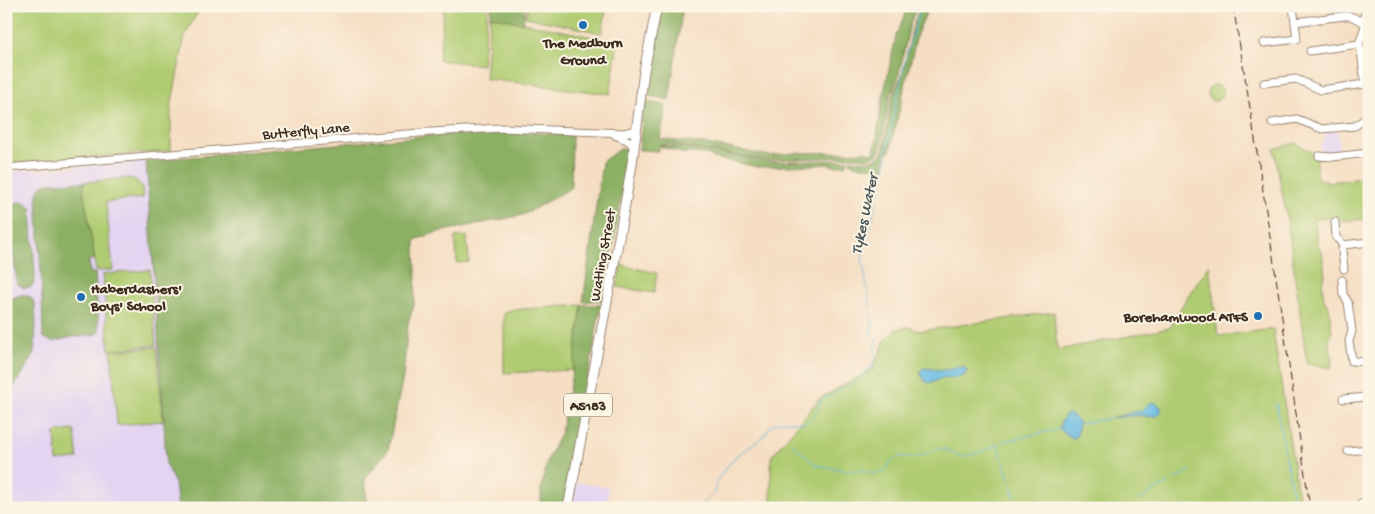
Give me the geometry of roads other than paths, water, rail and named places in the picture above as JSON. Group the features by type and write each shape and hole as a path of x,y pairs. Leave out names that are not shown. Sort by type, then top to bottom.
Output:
{"main road":[{"name":"Watling Street","path":"568,508 621,227 634,147 630,134 657,6"}],"street":[{"path":"1264,43 1298,39 1293,6"},
{"path":"1264,83 1296,79 1321,90 1365,84 1359,44 1366,23 1367,6"},
{"path":"1295,22 1350,16 1366,23"},
{"path":"1310,51 1359,44"},
{"path":"1272,123 1297,119 1322,129 1354,126 1363,120 1369,120"},
{"name":"Butterfly Lane","path":"6,168 431,132 501,128 630,134 634,147"},
{"path":"1319,156 1332,157 1369,153"},
{"path":"1335,222 1336,237 1343,245 1344,270"},
{"path":"1343,245 1369,242"},
{"path":"1342,280 1344,294 1348,302 1352,331 1350,341 1352,361 1368,362 1369,372"},
{"path":"1344,399 1369,397"},
{"path":"1348,451 1369,449"}],"water":[{"path":"964,367 966,369 967,371 964,376 926,382 920,373 924,368 944,370"},
{"path":"1151,402 1161,407 1161,412 1157,416 1148,417 1142,415 1111,418 1142,410"},
{"path":"1066,414 1072,415 1079,422 1078,432 1074,439 1059,429"}],"waterway":[{"name":"Tykes Water","path":"698,508 714,493 717,480 734,458 764,436 771,425 782,421 806,423 817,411 820,401 861,379 866,371 873,366 876,357 874,344 877,341 870,334 873,324 862,257 887,160 886,153 905,60 922,6"},
{"path":"1276,403 1295,508"},
{"path":"1079,424 1111,418"},
{"path":"1002,442 1059,429"},
{"path":"792,443 816,465 849,471 864,470 874,474 885,471 891,461 900,457 917,457 940,449 965,456 978,453 998,444 1015,498"},
{"path":"1174,480 1191,470"},
{"path":"1138,501 1169,482"}],"railway":[{"path":"1233,6 1264,194 1310,508"}],"place":[{"name":"The Medburn Ground","path":"583,25"},
{"name":"Haberdashers' Boys' School","path":"81,297"},
{"name":"Borehamwood ATFS","path":"1258,316"}]}
